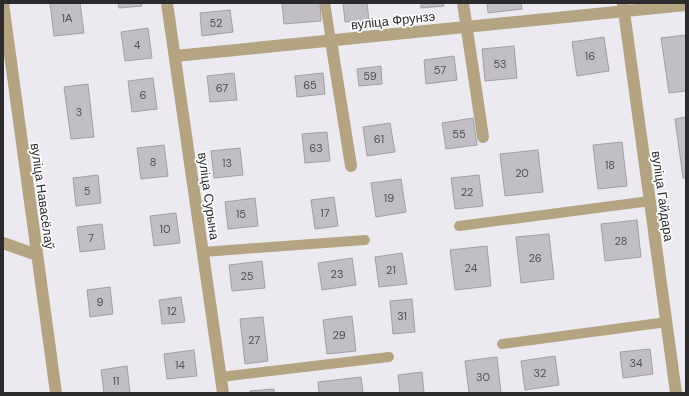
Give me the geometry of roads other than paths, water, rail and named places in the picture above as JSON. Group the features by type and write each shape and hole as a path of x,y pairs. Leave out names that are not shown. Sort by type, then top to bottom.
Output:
{"street":[{"name":"вуліца Навасёлаў","path":"4,3 56,393"},
{"name":"вуліца Сурына","path":"167,3 223,393"},
{"path":"464,3 483,137"},
{"name":"вуліца Фрунзэ","path":"175,56 467,27 623,7 686,5"},
{"name":"вуліца Гайдара","path":"623,7 676,393"},
{"path":"330,41 351,166"},
{"path":"3,243 37,255"}],"lane":[{"path":"325,3 330,41"},
{"path":"459,226 650,201"},
{"path":"203,252 365,240"},
{"path":"502,344 666,322"},
{"path":"221,377 389,357"}]}
